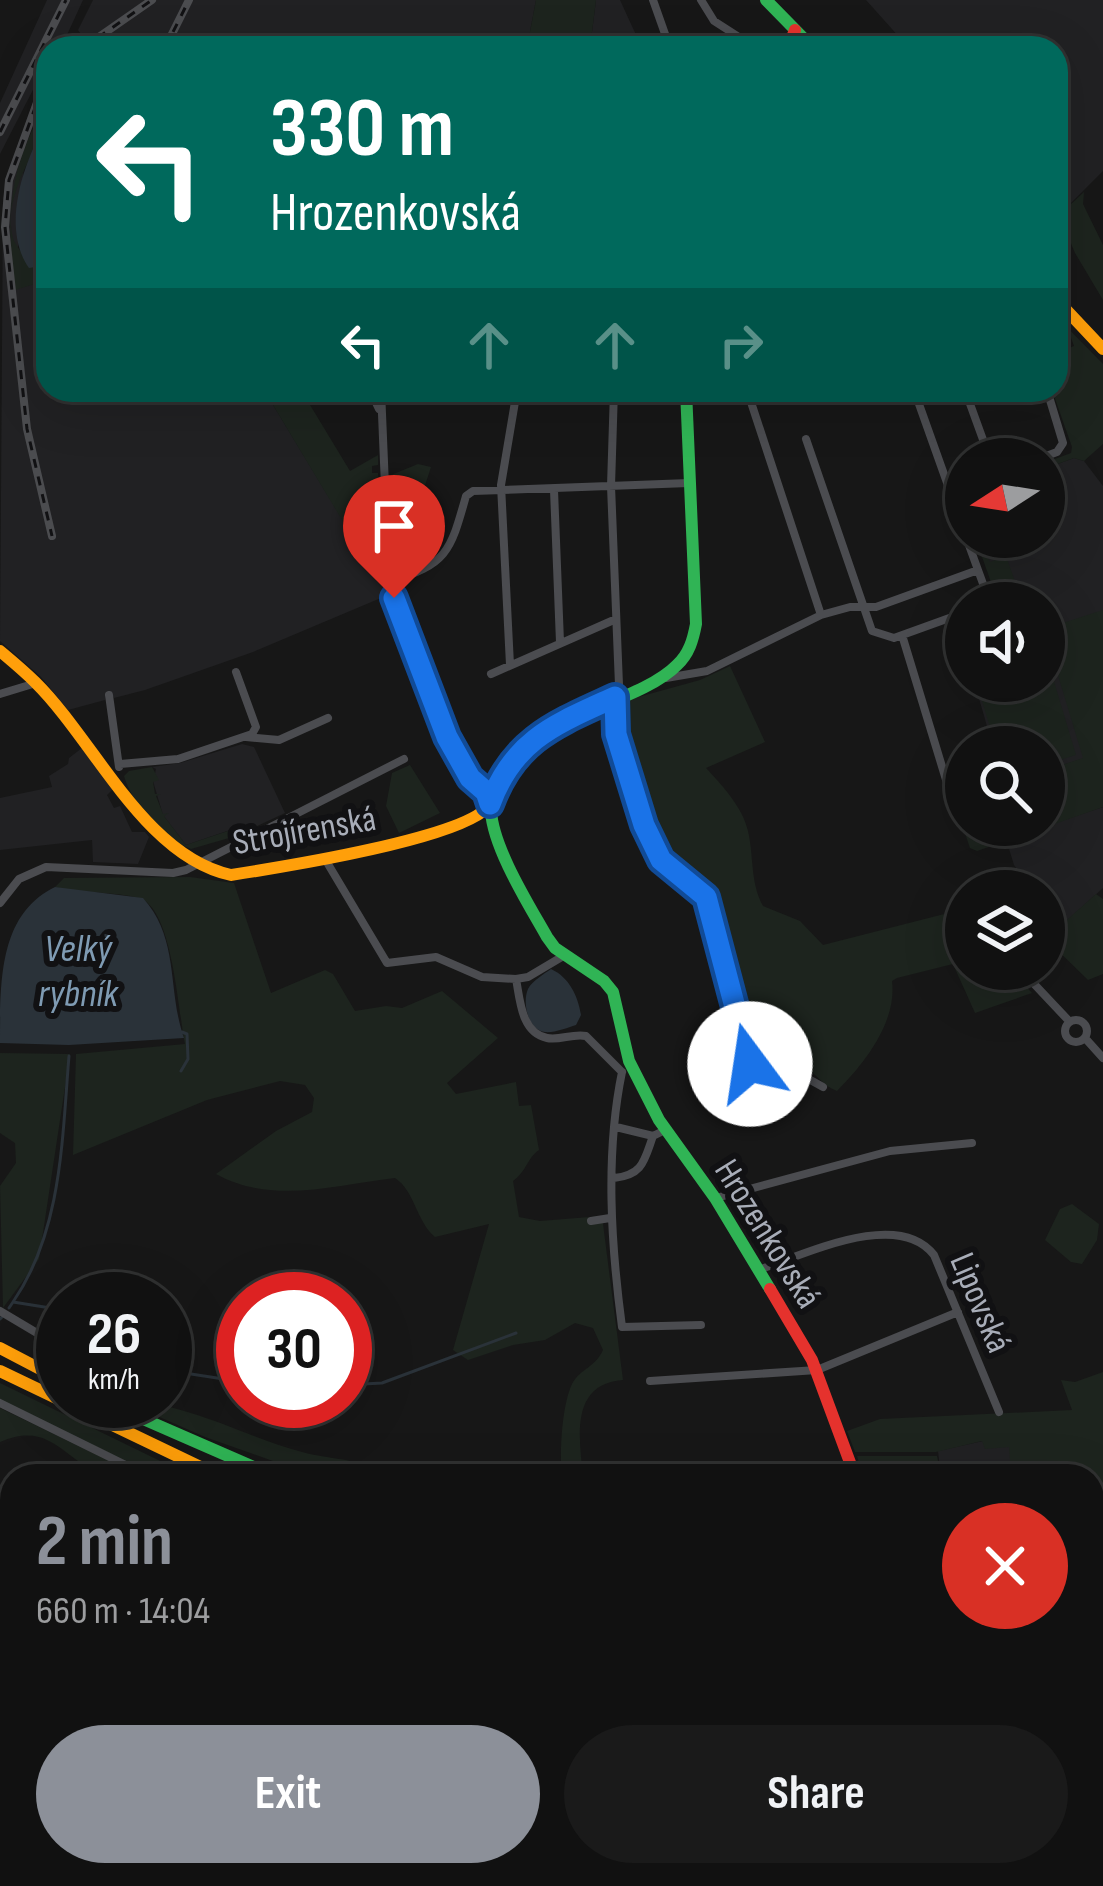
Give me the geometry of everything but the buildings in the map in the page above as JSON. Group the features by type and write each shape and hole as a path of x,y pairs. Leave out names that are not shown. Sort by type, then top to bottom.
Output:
{"main road":[{"path":"766,0 802,36"},
{"path":"792,36 795,29"},
{"path":"1068,312 1103,349"},
{"path":"490,804 503,773 532,739 661,678 686,656 695,631 687,402"},
{"name":"Strojírenská","path":"0,651 37,683 160,836 194,863 231,875 397,843 476,818 490,804"},
{"name":"Hrozenkovská","path":"490,804 499,837 555,948 613,992 627,1070 659,1133 715,1198 818,1370 851,1464"},
{"path":"0,1348 36,1367"},
{"path":"0,1371 193,1464"},
{"path":"164,1428 246,1464"}],"street":[{"path":"653,0 666,36"},
{"path":"701,0 714,21 737,36"},
{"path":"376,402 382,416"},
{"path":"381,402 388,583 447,737 490,804"},
{"path":"510,665 502,491 515,402"},
{"path":"614,402 616,734 644,825 661,860 706,897 751,1068 760,1074 796,1072 823,1087"},
{"path":"751,402 821,615"},
{"path":"918,402 945,477"},
{"path":"969,402 982,438"},
{"path":"1051,402 1061,438"},
{"path":"806,439 862,608 878,635 891,638 945,620"},
{"path":"388,583 414,575 443,557 454,539 467,495 690,483"},
{"path":"554,490 560,642"},
{"path":"974,558 982,582"},
{"path":"661,678 707,671 821,615 862,608 978,570"},
{"path":"491,674 616,619"},
{"path":"902,635 945,776"},
{"path":"236,673 256,727 245,737"},
{"path":"0,694 37,683"},
{"path":"109,694 119,764 116,780"},
{"path":"119,764 178,759 245,737 279,740 328,718"},
{"path":"0,903 19,880 46,867 186,870 404,759"},
{"path":"325,859 387,963 436,957 482,977 516,979 565,955"},
{"path":"516,979 522,1013 532,1030 551,1039 586,1036 627,1070 614,1108 610,1219 622,1327 701,1325"},
{"path":"1040,990 1070,1021"},
{"path":"1090,1030 1069,1040 1065,1030 1070,1021 1078,1019 1090,1030 1103,1058"},
{"path":"614,1178 634,1174 644,1166 659,1133 616,1127"},
{"path":"715,1198 890,1151 972,1143"},
{"path":"590,1221 610,1219"},
{"name":"Lipovská","path":"758,1270 875,1235 908,1235 924,1243 934,1255 999,1412"},
{"path":"0,1311 36,1332"},
{"path":"650,1382 818,1370 958,1312"},
{"path":"0,1403 124,1464"}],"shaded area":[{"path":"47,0 83,0 66,36 36,36 36,84 0,154 0,103"},
{"path":"93,0 536,0 529,36 82,36 78,30"},
{"path":"536,0 596,0 592,36 529,36"},
{"path":"596,0 620,0 636,36 592,36"},
{"path":"866,0 1103,0 1103,171 1068,206 1068,36 898,36"},
{"path":"36,93 36,121 26,139 15,289 36,283 36,402 271,402 388,595 253,652 145,690 114,698 112,694 68,710 41,677 0,641 3,198"},
{"path":"35,124 36,145 18,184 11,220 17,246 36,269 36,284 15,290 10,238 11,214 13,192"},
{"path":"1084,192 1083,204 1103,245 1103,300 1068,236 1068,207"},
{"path":"1068,328 1103,364 1103,444 1084,461 1065,461 1072,447 1056,402 1068,402 1068,348 1074,346"},
{"path":"271,402 308,402 350,471 378,455 372,473 378,473 381,585"},
{"path":"1065,461 1084,461 1103,486 1103,752 1065,764 1065,726 987,726 980,702 1065,702 1065,582 996,582 988,558 1065,558"},
{"path":"418,464 431,467 405,547 417,568 395,573 392,541 399,539 398,479 391,475"},
{"path":"982,558 990,562 1007,558 1015,582 991,582"},
{"path":"1103,610 1103,807 1065,820 1065,764 1083,758 1065,698 1065,622"},
{"path":"730,666 765,742 706,768 745,822 763,906 800,921 823,945 945,914 945,966 892,981 890,1011 877,1040 837,1091 798,1065 755,1067 734,972 739,969 727,953 709,895 699,882 665,859 645,825 616,712 624,701 700,680"},
{"path":"982,702 1060,702 1076,755 1065,758 1065,726 990,726"},
{"path":"242,744 254,747 285,813 236,836 233,829 186,845 163,815 152,767"},
{"path":"82,748 114,788 107,795 114,808 120,806 132,832 145,832 149,837 138,864 93,862 92,840 0,850 0,798 52,787 49,776"},
{"path":"410,765 440,813 399,833 386,806 392,773"},
{"path":"152,767 159,780 153,782 155,794 161,794 156,796 163,814 169,813 164,816 186,845 234,829 236,836 191,849 170,837 141,809 124,776"},
{"path":"1103,807 1103,888 1065,923 1065,870 1018,870 1008,846 1065,846 1065,820"},
{"path":"190,877 234,883 271,993 325,970 333,974 355,1011 402,1008 442,991 498,1038 447,1083 456,1094 516,1082 519,1106 531,1105 539,1150 513,1181 519,1217 540,1221 602,1216 623,1380 594,1391 586,1402 580,1430 582,1464 562,1464 561,1440 571,1386 603,1350 593,1328 575,1323 545,1340 468,1360 453,1350 489,1224 435,1237 395,1178 281,1191 259,1189 216,1174 312,1112 314,1098 305,1085 280,1081 207,1100 73,1155 76,1054 185,1044 167,940 150,906 130,896 55,887 64,878"},
{"path":"1096,894 1103,899 1103,974 1088,980 1065,958 1065,922"},
{"path":"965,990 1032,993 975,1013"},
{"path":"0,1053 70,1054 39,1259 3,1308 0,1186 16,1163 15,1143 0,1133"},
{"path":"1072,1204 1099,1224 1097,1240 1082,1264 1071,1262 1045,1240 1060,1209"},
{"path":"1103,1372 1103,1464 1010,1464 1009,1447 985,1449 982,1441 936,1452 855,1452 847,1431 880,1419 1072,1410 1061,1380 1075,1382"},
{"path":"0,1383 36,1401 36,1418 0,1400"},
{"path":"0,1408 116,1464 83,1464 44,1439 17,1436 0,1442"},
{"path":"192,1413 216,1422 216,1428 233,1428 313,1455 363,1464 281,1464 184,1428 192,1428"},
{"path":"56,1428 92,1428 166,1464 127,1464"},
{"path":"983,1441 1010,1446 1011,1464 940,1464 938,1451"},
{"path":"857,1456 937,1456 939,1464 859,1464"}],"water":[{"path":"36,144 36,267 29,268 16,233 16,214"},
{"name":"Velký rybník","path":"55,887 143,898 163,930 184,1038 69,1045 0,1043 3,972 13,931 23,913"},
{"path":"551,969 572,988 581,1015 576,1025 545,1032 531,1021 526,995 532,983"}],"waterway":[{"path":"181,1071 188,1059 187,1034 182,1032"},
{"path":"13,1302 29,1274 50,1215 69,1056"},
{"path":"9,1308 13,1302 36,1306"},
{"path":"372,1384 516,1333"},
{"path":"192,1374 216,1378"}],"railway":[{"path":"48,36 66,0"},
{"path":"100,36 152,0"},
{"path":"171,36 189,0"},
{"path":"0,132 36,60"},
{"path":"36,105 9,180 5,227 27,429 52,536"}],"traffic: fast":[{"path":"766,0 801,36"},
{"path":"687,402 696,624 690,646 677,665 655,681 565,721 512,756 496,780 491,811 505,859 547,937 613,992 629,1061 659,1120 715,1198 770,1289"},
{"path":"164,1428 246,1464"}],"traffic: slow":[{"path":"1068,312 1103,349"},
{"path":"0,651 57,706 147,821 200,864 231,875 411,840 475,817 490,804"},
{"path":"0,1348 36,1367"},
{"path":"0,1371 194,1464"}],"traffic: jam":[{"path":"793,36 795,30"},
{"path":"770,1289 812,1360 851,1464"}],"route":[{"path":"394,598 447,737 490,804 503,773 532,739 615,697 616,734 644,825 661,860 706,897 750,1064"}]}
